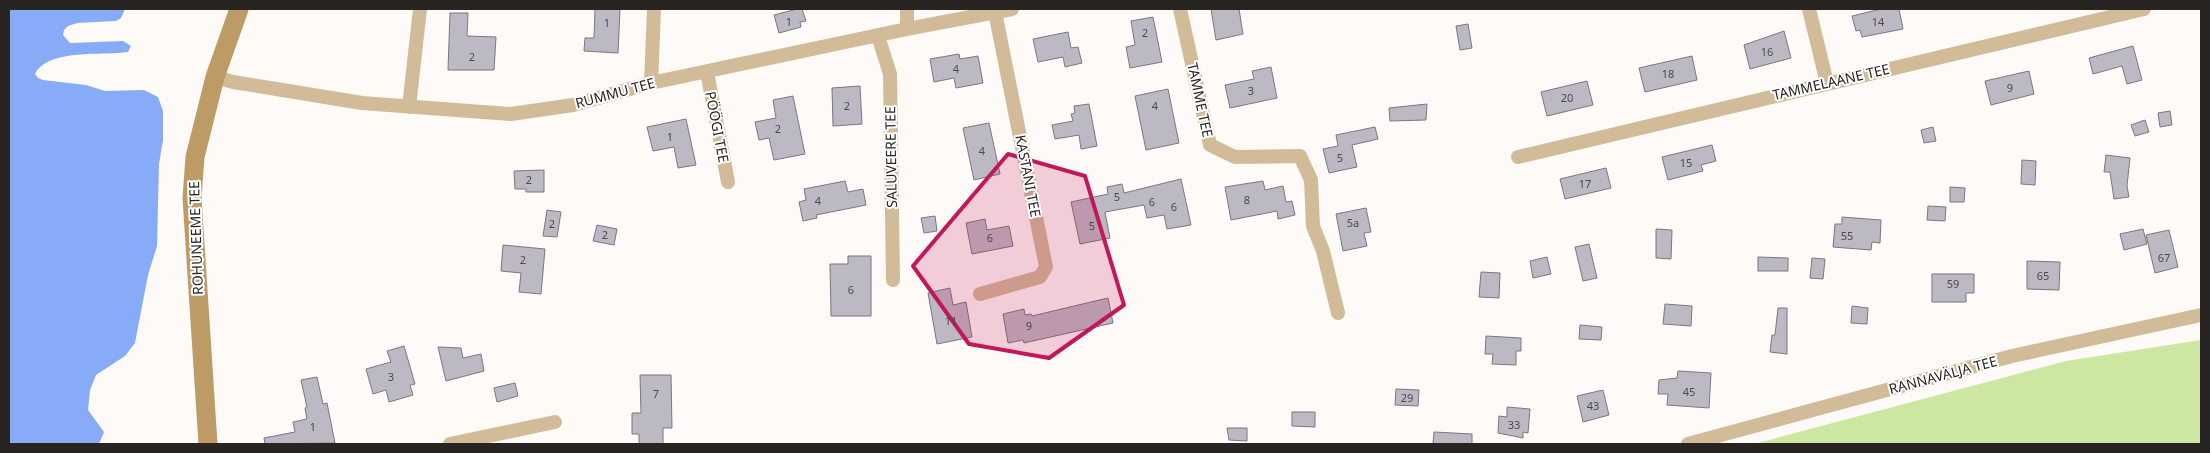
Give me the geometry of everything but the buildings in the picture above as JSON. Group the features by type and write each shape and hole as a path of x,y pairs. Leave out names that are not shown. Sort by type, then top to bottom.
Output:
{"street":[{"name":"ROHUNEEME TEE","path":"208,444 192,198 195,156 215,76 240,9"},
{"path":"409,107 420,9"},
{"path":"651,84 654,9"},
{"path":"907,9 907,29"},
{"name":"RUMMU TEE","path":"215,76 233,82 362,103 511,114 573,105 651,84 907,29 1012,9"},
{"name":"TAMME TEE","path":"1180,9 1210,144 1235,157 1300,156 1312,180 1313,226 1324,251 1338,313"},
{"path":"1809,9 1827,83"},
{"name":"TAMMELAANE TEE","path":"1518,156 2144,9"},
{"name":"KASTANI TEE","path":"980,294 1040,277 1046,267 996,12"},
{"name":"SALUVEERE TEE","path":"878,36 890,74 893,280"},
{"name":"PÖÖGI TEE","path":"707,72 728,182"},
{"name":"RANNAVÄLJA TEE","path":"1688,444 1739,438 2012,356 2201,315"},
{"path":"450,444 555,422"}],"highlighted area":[{"path":"1008,154 1085,176 1124,305 1049,358 969,344 913,266"}],"green space":[{"path":"2201,340 2201,444 1754,444 2066,361"}],"water":[{"path":"9,9 125,9 121,18 116,21 77,23 68,26 64,30 63,35 70,43 123,41 131,46 128,52 64,57 52,60 42,66 35,74 43,80 86,85 105,91 144,90 158,97 163,111 163,140 159,164 157,246 148,275 135,343 125,356 96,375 90,390 88,410 104,432 99,444 9,444"}]}
